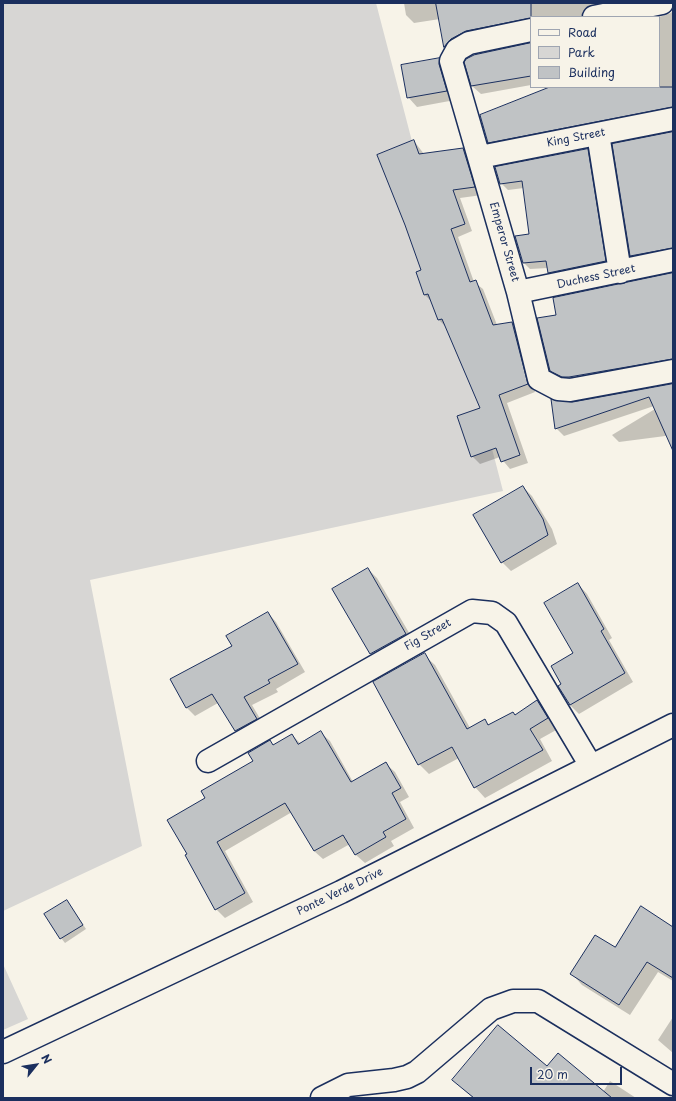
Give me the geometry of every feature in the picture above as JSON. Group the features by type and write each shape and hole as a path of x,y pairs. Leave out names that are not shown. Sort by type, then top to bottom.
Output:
{"street":[{"path":"599,16 662,3"},
{"name":"Emperor Street","path":"530,30 469,42 457,50 451,61 518,292 539,379 558,389 570,390 673,371"},
{"name":"King Street","path":"480,157 673,119"},
{"path":"598,134 620,272"},
{"name":"Duchess Street","path":"518,292 673,260"},
{"name":"Fig Street","path":"208,761 472,611 492,613 506,623 591,766"},
{"name":"Ponte Verde Drive","path":"3,1052 341,892 673,725"},
{"path":"322,1098 348,1085 407,1077 417,1072 490,1009 513,1001 538,1001 673,1084"}],"green space":[{"path":"3,3 376,3 503,491 90,580 142,846 3,911"},
{"path":"3,964 28,1019 3,1030"}],"building":[{"path":"436,3 531,3 530,18 466,31 451,39 444,47"},
{"path":"530,43 530,76 471,86 464,62 466,59 474,55"},
{"path":"440,58 439,64 447,91 407,98 401,65"},
{"path":"673,87 673,107 488,143 480,115 548,88"},
{"path":"673,132 673,248 630,256 612,144"},
{"path":"414,140 419,154 463,148 475,187 453,190 465,224 451,229 470,282 476,280 493,325 512,322 528,384 499,395 520,455 501,462 496,448 471,457 457,416 480,408 442,319 438,320 428,294 424,295 416,272 421,270 377,155"},
{"path":"588,149 606,261 548,273 546,261 523,263 515,236 529,234 522,181 500,184 495,167"},
{"path":"673,273 673,359 569,377 562,377 550,371 537,318 556,315 553,298"},
{"path":"673,384 673,451 649,397 555,429 551,399 572,402"},
{"path":"523,486 543,519 548,535 501,563 473,515"},
{"path":"368,568 406,634 370,654 332,589"},
{"path":"578,583 604,629 601,631 625,673 570,705 558,686 561,684 551,666 573,653 544,603"},
{"path":"268,612 298,664 268,680 270,683 244,697 257,719 235,731 212,694 186,708 170,679 232,646 226,636"},
{"path":"425,653 467,729 485,719 488,725 513,712 515,715 537,700 548,718 530,729 543,750 474,788 452,747 418,765 373,682"},
{"path":"321,731 351,782 386,762 401,788 392,793 406,819 383,832 386,837 355,855 343,835 314,851 285,803 217,842 245,893 215,910 185,855 187,854 167,820 205,798 201,791 253,761 248,753 270,740 273,745 292,734 298,744"},
{"path":"67,900 83,925 60,939 44,914"},
{"path":"641,906 673,927 673,978 647,962 619,1005 570,974 595,935 615,947"},
{"path":"498,1025 547,1066 558,1053 612,1098 474,1098 452,1080"}]}
